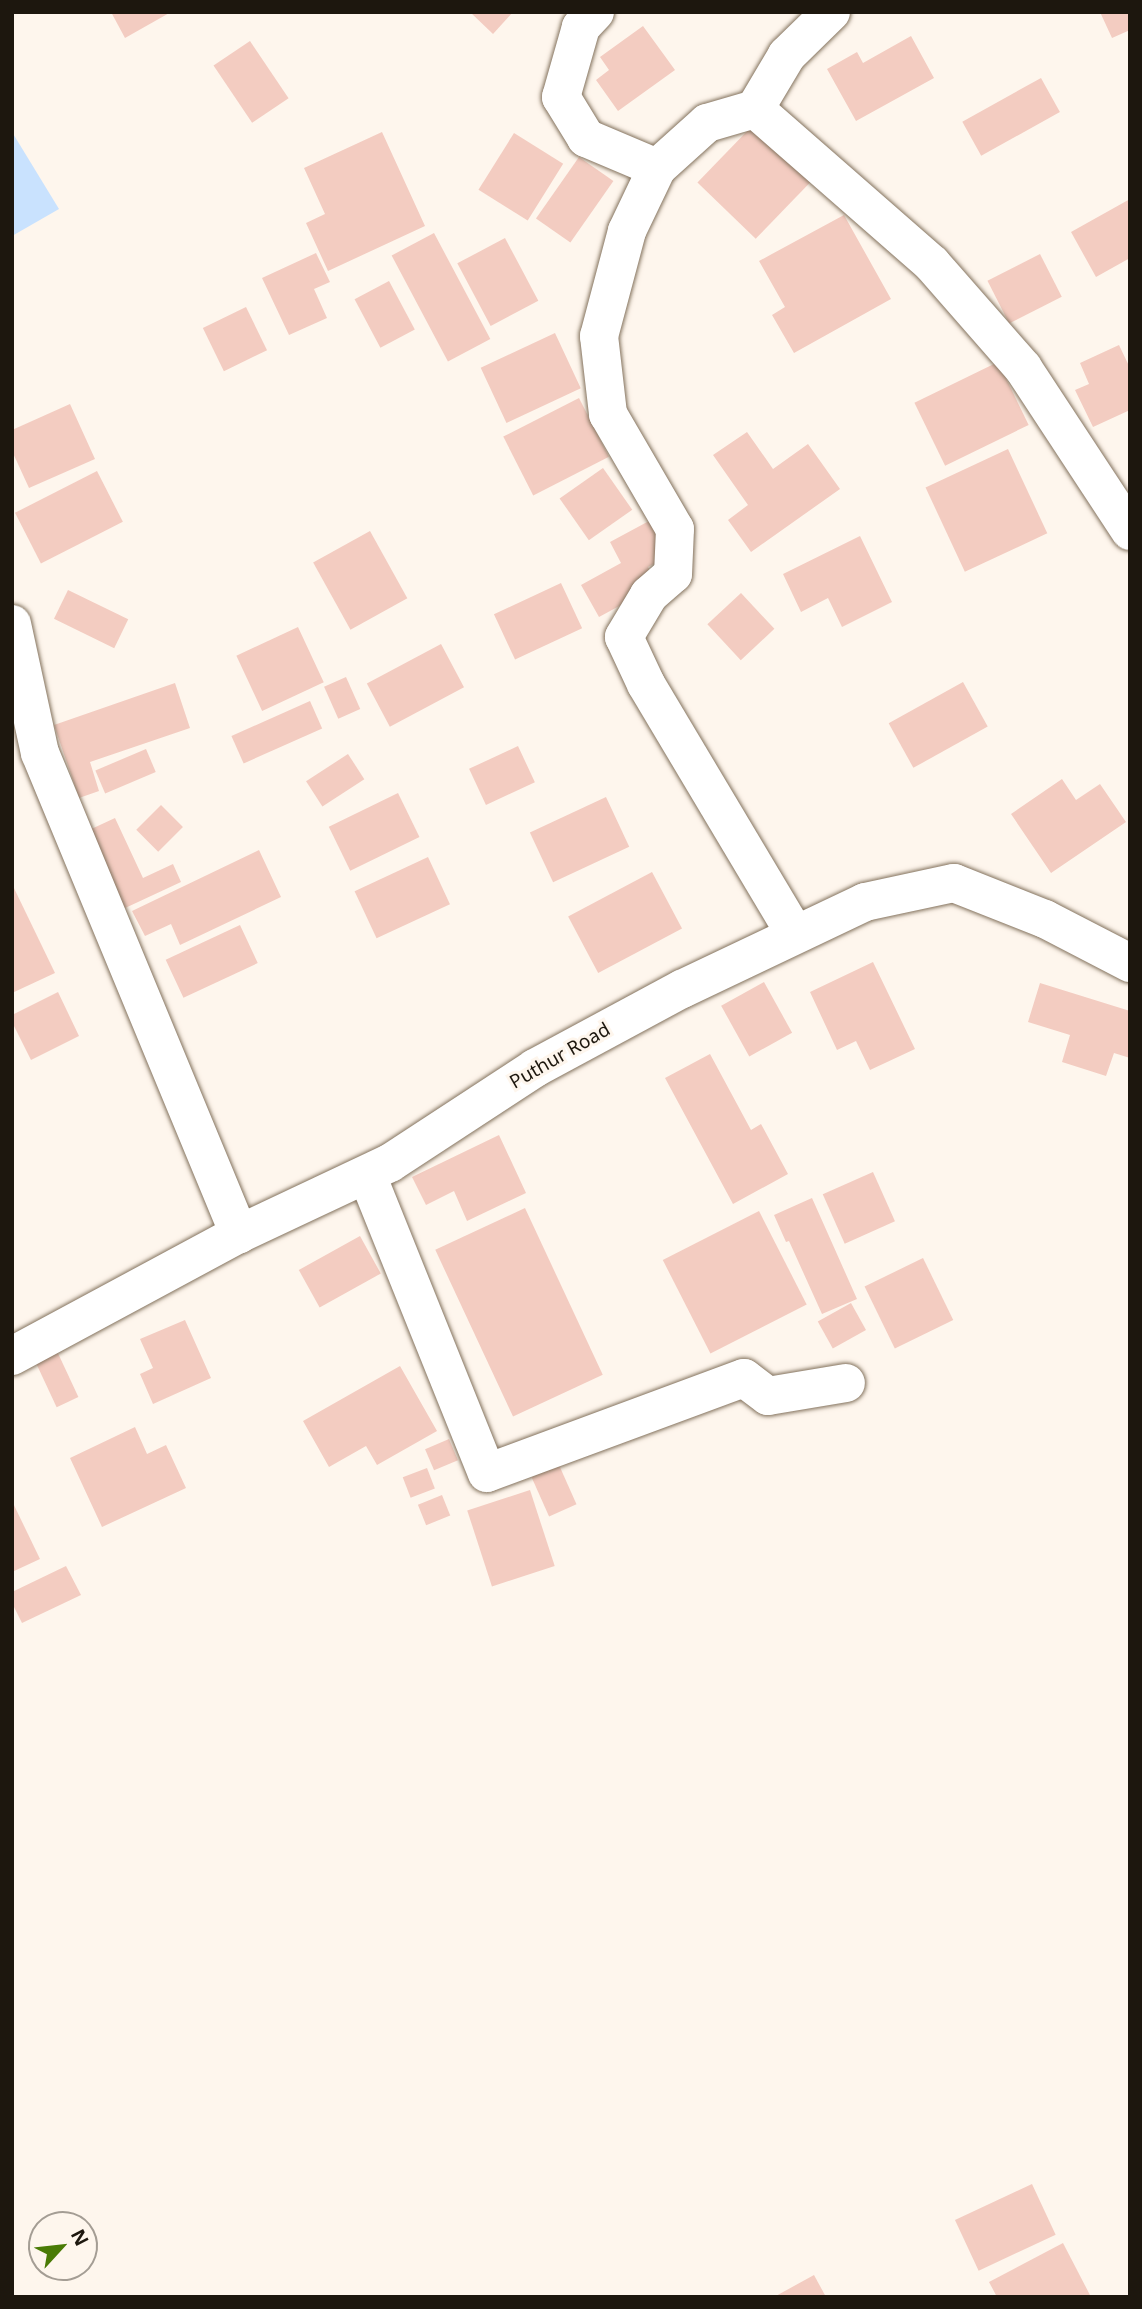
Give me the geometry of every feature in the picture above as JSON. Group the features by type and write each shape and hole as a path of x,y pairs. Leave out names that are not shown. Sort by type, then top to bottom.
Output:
{"street":[{"path":"595,12 581,27 561,97 586,138 657,168"},
{"path":"795,934 646,684 624,637 649,595 673,574 675,529 608,414 599,336 627,231 657,168 707,122 755,109 787,55 831,12"},
{"path":"755,109 932,264 1023,368 1130,531"},
{"path":"12,624 40,753 239,1234"},
{"name":"Puthur Road","path":"12,1356 239,1234 390,1163 535,1068 682,989 865,902 954,883 1045,919 1130,963"},
{"path":"366,1175 487,1473 744,1378 768,1396 846,1383"}],"water":[{"path":"12,132 59,209 12,236"}],"building":[{"path":"111,12 171,12 125,38"},
{"path":"470,12 513,12 493,34"},
{"path":"1100,12 1130,12 1130,30 1112,38"},
{"path":"643,26 675,70 618,111 596,80 609,70 600,57"},
{"path":"911,36 934,78 856,121 827,69 857,52 863,63"},
{"path":"250,41 289,98 252,123 214,66"},
{"path":"1041,78 1060,112 981,156 962,122"},
{"path":"753,125 811,181 756,239 697,183"},
{"path":"382,132 425,226 328,271 306,223 325,214 304,168"},
{"path":"514,133 563,164 528,221 478,190"},
{"path":"579,157 613,181 570,243 536,218"},
{"path":"1130,199 1130,258 1096,277 1071,232"},
{"path":"844,215 891,299 794,353 772,315 785,307 759,261"},
{"path":"434,233 490,339 448,361 392,256"},
{"path":"505,238 538,301 491,326 457,263"},
{"path":"316,253 330,282 314,289 327,318 289,335 262,278"},
{"path":"1040,254 1062,297 1009,324 987,281"},
{"path":"389,281 415,330 380,348 355,299"},
{"path":"246,307 267,350 224,371 203,328"},
{"path":"555,333 581,388 506,423 481,368"},
{"path":"1119,345 1130,368 1130,410 1093,427 1075,390 1089,384 1080,363"},
{"path":"998,362 1029,425 945,466 914,403"},
{"path":"579,398 609,457 533,495 503,437"},
{"path":"70,404 95,459 29,488 12,451 12,430"},
{"path":"747,432 773,469 808,444 840,489 751,552 728,520 748,505 713,455"},
{"path":"1008,449 1047,533 965,572 926,487"},
{"path":"603,468 632,510 589,540 560,498"},
{"path":"97,471 123,522 41,564 15,513"},
{"path":"649,521 668,556 648,567 658,585 599,617 581,585 621,563 610,542"},
{"path":"370,531 407,598 350,630 313,563"},
{"path":"860,536 892,602 842,627 828,598 801,612 783,574"},
{"path":"561,583 582,628 515,660 494,614"},
{"path":"68,590 128,619 114,648 54,619"},
{"path":"741,593 774,629 741,660 707,624"},
{"path":"298,627 324,682 262,711 236,656"},
{"path":"441,644 464,687 390,727 367,683"},
{"path":"346,677 360,709 338,719 324,687"},
{"path":"963,682 988,727 913,768 889,723"},
{"path":"175,683 190,728 90,762 99,791 79,798 54,725"},
{"path":"310,701 322,728 244,763 231,736"},
{"path":"518,746 535,782 486,805 469,769"},
{"path":"146,749 156,772 105,794 95,770"},
{"path":"348,754 364,779 322,806 306,781"},
{"path":"1062,779 1076,800 1100,784 1126,822 1051,873 1011,814"},
{"path":"398,793 419,837 350,871 329,827"},
{"path":"606,797 629,847 553,882 530,832"},
{"path":"161,805 183,827 158,852 136,830"},
{"path":"115,818 143,878 173,864 181,882 123,909 87,831"},
{"path":"259,850 281,897 180,945 171,924 145,936 132,911"},
{"path":"428,857 450,904 377,938 355,891"},
{"path":"652,872 682,929 598,973 568,917"},
{"path":"12,884 55,973 12,993"},
{"path":"240,925 258,963 183,998 166,960"},
{"path":"873,962 915,1049 870,1070 856,1041 837,1050 810,992"},
{"path":"764,982 792,1033 749,1056 721,1006"},
{"path":"1040,983 1130,1011 1130,1058 1114,1053 1106,1076 1062,1062 1070,1035 1028,1022"},
{"path":"58,992 79,1036 31,1060 12,1022 12,1015"},
{"path":"710,1054 751,1130 761,1124 788,1174 733,1204 665,1078"},
{"path":"499,1135 526,1193 467,1221 454,1191 426,1205 412,1177"},
{"path":"873,1172 895,1221 845,1244 823,1194"},
{"path":"812,1198 857,1299 822,1314 789,1241 786,1242 774,1215"},
{"path":"525,1208 603,1375 513,1417 435,1250"},
{"path":"759,1211 807,1305 710,1354 663,1260"},
{"path":"360,1236 381,1274 320,1308 299,1270"},
{"path":"923,1258 953,1320 895,1349 865,1286"},
{"path":"851,1303 866,1330 833,1349 818,1321"},
{"path":"185,1320 211,1378 153,1404 140,1374 153,1368 140,1339"},
{"path":"56,1349 78,1397 57,1407 34,1359"},
{"path":"400,1366 437,1431 377,1465 366,1446 329,1467 303,1421"},
{"path":"135,1427 147,1454 166,1445 186,1488 102,1527 70,1458"},
{"path":"449,1439 458,1460 434,1470 425,1449"},
{"path":"559,1465 576,1504 549,1516 532,1477"},
{"path":"427,1468 435,1489 411,1498 403,1477"},
{"path":"530,1490 555,1566 492,1586 467,1510"},
{"path":"442,1495 450,1515 426,1525 418,1505"},
{"path":"12,1501 40,1559 12,1572"},
{"path":"66,1566 81,1595 22,1623 12,1603 12,1592"},
{"path":"1032,2184 1056,2235 979,2271 955,2220"},
{"path":"1063,2243 1091,2297 997,2297 989,2282"},
{"path":"814,2275 826,2297 774,2297"}]}
